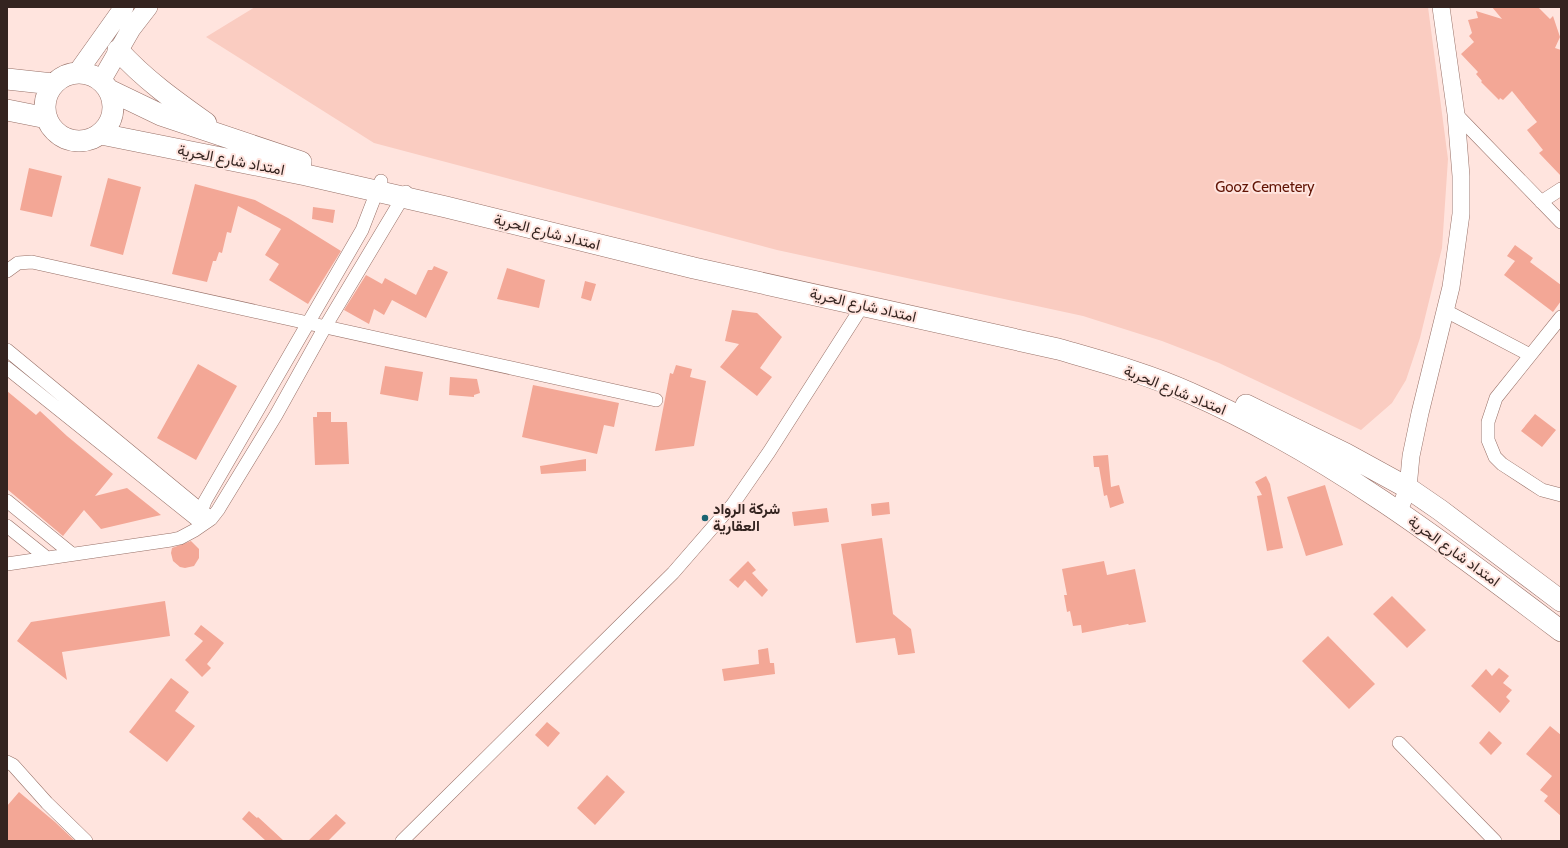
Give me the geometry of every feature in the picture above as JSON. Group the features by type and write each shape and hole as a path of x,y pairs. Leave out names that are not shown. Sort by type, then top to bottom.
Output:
{"main road":[{"path":"77,73 124,7"},
{"path":"148,7 118,50 105,85 113,104 112,118 108,126 101,134 88,140 73,141 66,139 54,131 47,118 45,100 53,84 68,74 77,73 94,76 105,85 162,115 228,139 379,186 405,192"},
{"path":"118,50 135,69 176,103 228,139"},
{"path":"7,79 53,84"},
{"path":"7,110 47,118"},
{"name":"امتداد شارع الحرية","path":"101,134 379,186"},
{"name":"امتداد شارع الحرية","path":"405,192 694,268 1058,349 1164,382 1226,410 1287,442 1400,511 1561,631"},
{"name":"امتداد شارع الحرية","path":"405,192 695,258 918,305 1059,339 1120,356 1168,372 1282,422 1408,488 1440,510 1561,601"}],"street":[{"path":"1400,511 1408,488 1411,456 1420,413 1451,287 1461,214 1461,176 1456,114 1441,7"},
{"path":"1456,114 1561,222"},
{"path":"205,518 205,501 362,230 379,186"},
{"path":"1542,202 1561,189"},
{"path":"7,564 175,539 188,534 205,518 276,415 325,327 405,192"},
{"path":"7,271 18,263 27,261 656,400"},
{"path":"402,841 673,573 733,504 769,452 863,305"},
{"path":"1446,310 1530,355"},
{"path":"1561,317 1496,398 1488,422 1488,440 1495,457 1502,464 1542,490 1561,495"},
{"path":"7,350 205,518"},
{"path":"7,368 205,518"},
{"path":"7,501 72,554"},
{"path":"7,526 47,558"},
{"path":"1399,743 1496,841"},
{"path":"9,766 86,841"}],"green space":[{"name":"Gooz Cemetery","path":"255,7 1428,7 1448,159 1442,248 1420,338 1406,380 1392,403 1361,430 1219,363 1162,341 1083,316 777,250 374,143 206,37"}],"building":[{"path":"1492,7 1538,7 1550,19 1553,16 1560,37 1555,48 1561,50 1561,176 1539,153 1543,150 1527,130 1537,122 1512,91 1503,100 1500,98 1499,100 1481,82 1482,81 1476,74 1478,72 1461,54 1474,42 1469,36 1472,33 1468,20 1478,18 1476,11 1502,19"},
{"path":"29,168 62,176 52,217 20,210"},
{"path":"108,178 141,187 123,255 90,246"},
{"path":"195,184 255,200 288,218 341,251 308,304 269,280 279,264 265,255 281,229 238,206 231,233 227,232 222,253 219,252 216,261 213,261 207,282 172,274"},
{"path":"313,207 335,210 333,223 312,219"},
{"path":"1515,245 1533,258 1530,262 1561,285 1561,301 1553,312 1504,275 1515,261 1507,256"},
{"path":"434,266 448,272 426,318 392,300 384,315 374,309 369,324 344,310 366,275 382,284 385,278 416,295 428,270 432,270"},
{"path":"507,268 545,280 539,308 497,299"},
{"path":"585,281 596,284 591,301 581,298"},
{"path":"732,310 757,313 782,337 760,368 772,377 757,396 720,367 739,344 725,341"},
{"path":"198,364 237,386 196,460 157,438"},
{"path":"676,365 692,369 690,377 706,381 694,446 655,451 670,373 673,374"},
{"path":"385,366 423,372 418,401 380,394"},
{"path":"450,377 477,379 480,393 474,395 474,397 449,395"},
{"path":"533,385 619,403 614,427 604,425 597,454 522,437"},
{"path":"7,391 36,415 40,411 67,436 113,474 95,496 127,488 161,515 101,529 84,510 63,536 7,489"},
{"path":"317,412 331,412 331,422 347,422 349,464 315,465 313,417 317,417"},
{"path":"1535,414 1556,430 1542,447 1521,431"},
{"path":"1108,455 1111,487 1119,485 1124,503 1110,508 1107,495 1104,496 1099,467 1094,467 1093,456"},
{"path":"586,459 586,471 541,474 540,466"},
{"path":"1266,476 1270,484 1283,548 1267,551 1257,496 1262,495 1255,482"},
{"path":"1325,485 1343,545 1306,556 1287,497"},
{"path":"889,502 890,514 872,516 871,504"},
{"path":"827,508 829,522 794,526 792,512"},
{"path":"882,538 893,614 911,629 915,653 898,655 895,638 856,643 841,544"},
{"path":"191,541 199,549 199,558 194,566 185,568 180,567 173,561 171,553 172,548"},
{"path":"748,561 756,570 752,573 768,590 762,597 745,580 738,588 729,580"},
{"path":"1104,561 1107,575 1135,569 1146,622 1082,633 1081,625 1073,626 1070,611 1067,612 1064,595 1067,595 1062,569"},
{"path":"1392,596 1426,630 1407,648 1373,614"},
{"path":"165,601 170,636 62,652 67,680 17,641 31,622"},
{"path":"201,625 224,643 207,664 211,668 202,677 185,660 203,641 194,634"},
{"path":"1328,636 1375,684 1349,709 1302,661"},
{"path":"768,648 770,663 774,663 775,674 724,681 722,669 759,664 758,650"},
{"path":"1499,668 1509,676 1503,683 1512,690 1506,697 1510,701 1500,713 1471,686 1486,669 1492,676"},
{"path":"171,678 189,692 175,711 195,726 167,762 129,732"},
{"path":"547,722 560,733 548,747 535,735"},
{"path":"1550,726 1561,735 1561,816 1544,801 1548,796 1540,790 1552,776 1526,754"},
{"path":"1489,731 1502,743 1491,755 1479,743"},
{"path":"607,775 625,792 595,825 577,808"},
{"path":"19,792 75,841 7,841 7,806"},
{"path":"249,811 257,818 258,817 284,841 266,841 242,819"},
{"path":"336,814 346,823 328,841 308,841"}],"place":[{"name":"شركة الرواد العقارية","path":"705,518"}]}
